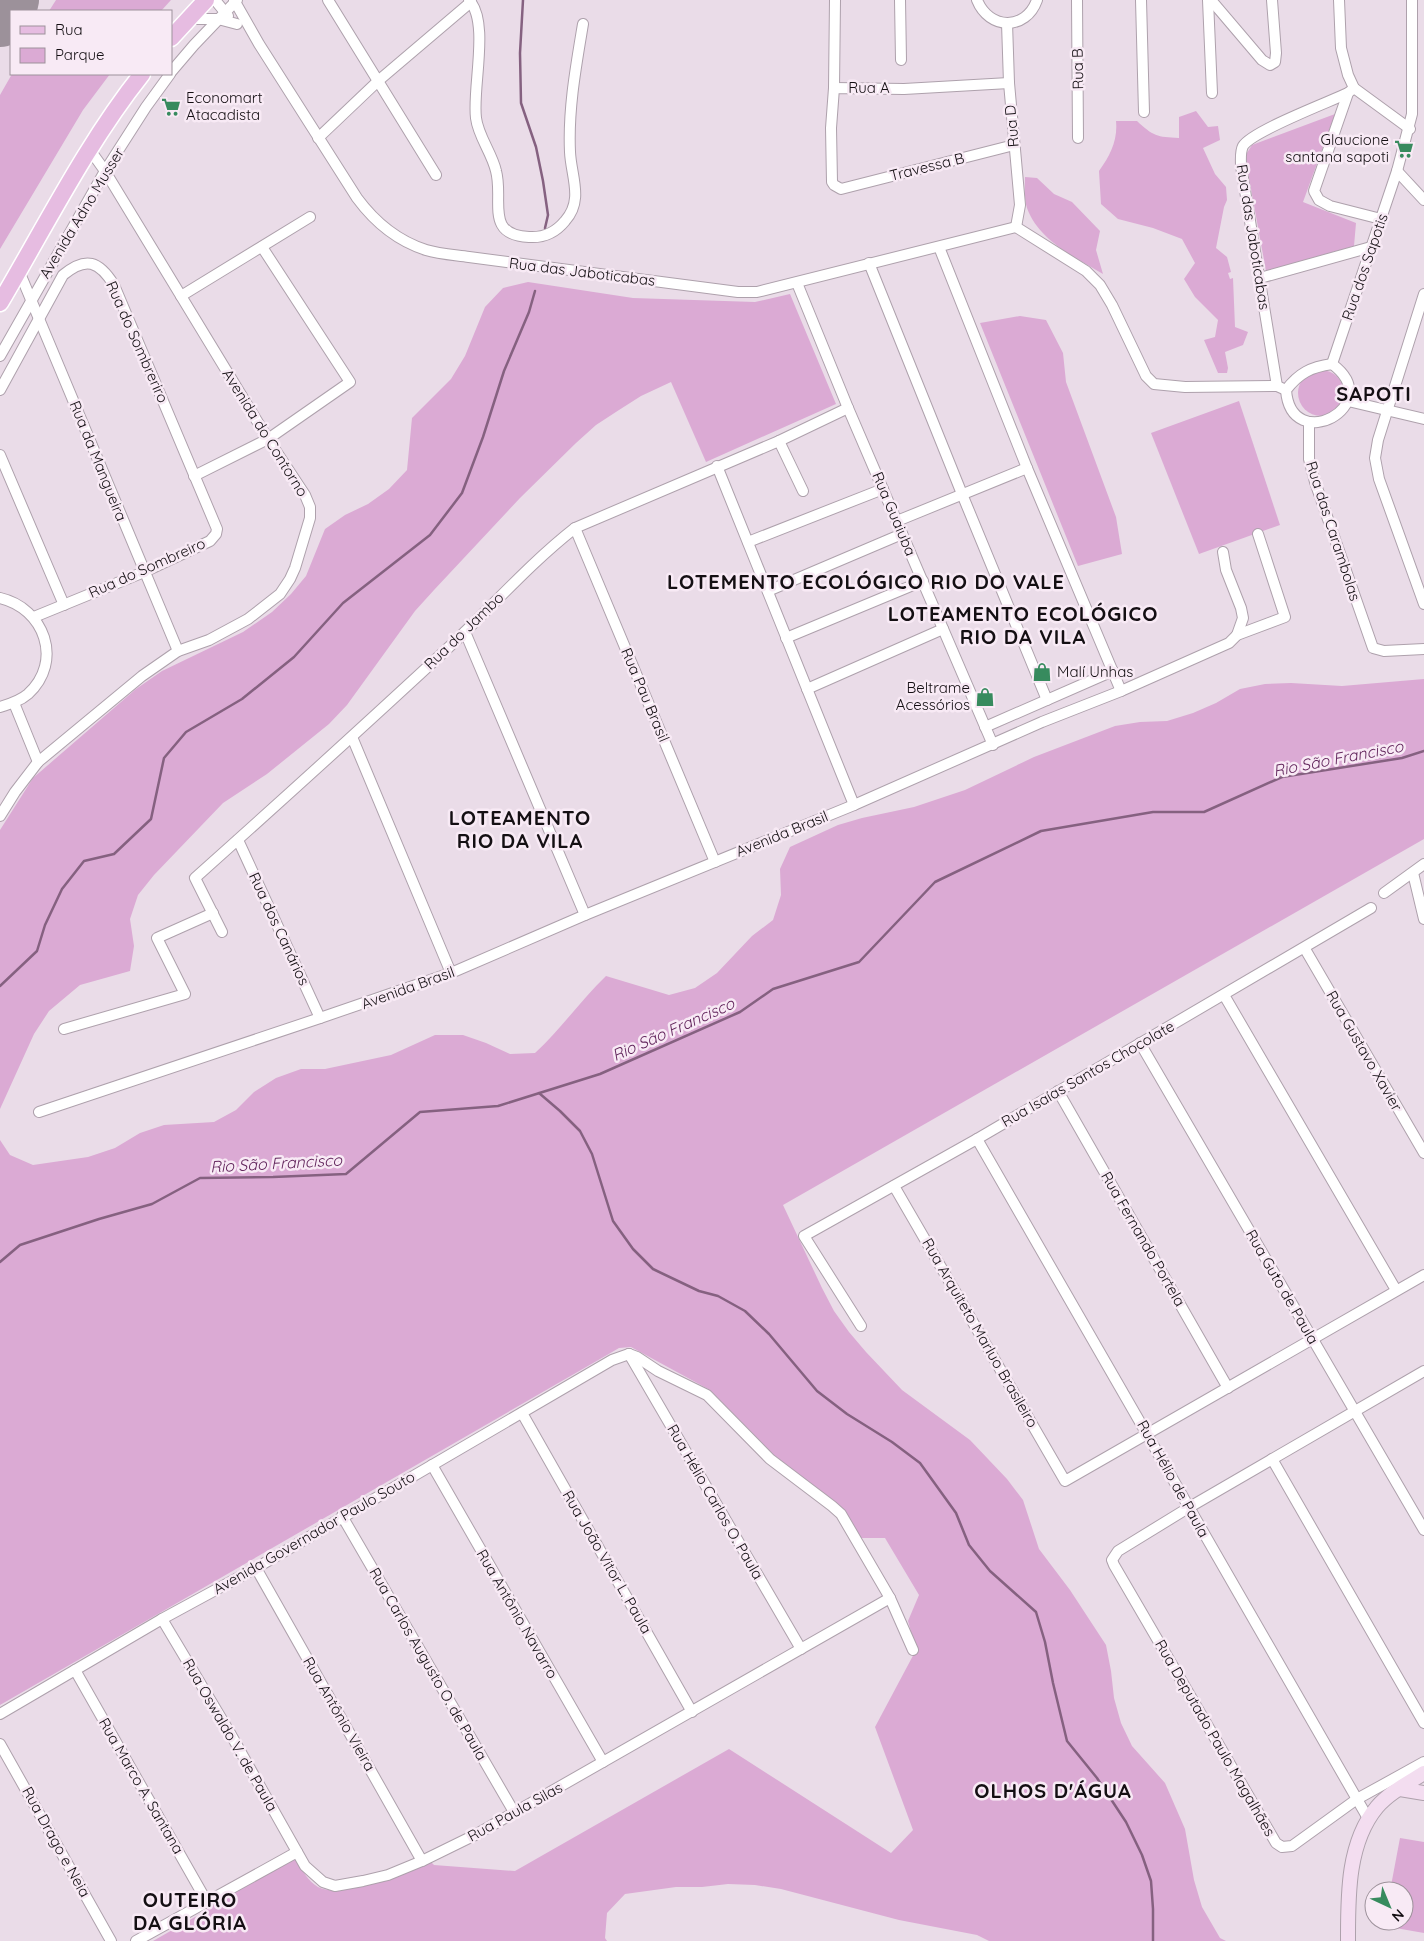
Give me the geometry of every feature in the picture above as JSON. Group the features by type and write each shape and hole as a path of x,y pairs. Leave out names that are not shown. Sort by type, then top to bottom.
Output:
{"main road":[{"path":"172,37 206,0"},
{"path":"0,303 90,150 141,75"}],"street":[{"path":"215,0 221,16"},
{"name":"Avenida Adno Musser","path":"172,72 235,0"},
{"name":"Rua das Jaboticabas","path":"235,0 318,138 367,212 398,236 425,250 468,258 738,292 757,292 1016,228"},
{"path":"328,0 436,176"},
{"path":"834,88 835,0"},
{"path":"900,0 901,60"},
{"path":"977,0 980,8 987,16 996,22 1007,23 1016,22 1025,17 1032,10 1037,0"},
{"name":"Rua B","path":"1077,0 1078,138"},
{"path":"1141,0 1144,112"},
{"path":"1210,0 1262,60 1270,66 1274,64 1276,59 1272,0"},
{"path":"1210,0 1212,93"},
{"path":"1339,0 1341,48 1351,91 1314,191 1319,200 1330,206 1381,219"},
{"name":"Rua dos Sapotis","path":"1332,364 1398,171 1410,129 1412,114 1412,0"},
{"path":"318,138 378,81 470,1 478,15 479,28 476,121 497,172 498,212 501,224 508,233 532,237 548,235 557,230 568,219 576,201 576,185 570,153 571,112 583,24"},
{"path":"187,20 221,16 252,31"},
{"name":"Rua D","path":"1007,23 1009,83 1020,205 1016,228"},
{"name":"Avenida Adno Musser","path":"0,356 105,170 170,75"},
{"name":"Rua A","path":"841,189 832,182 831,128 834,88 904,89 1009,83"},
{"path":"1351,91 1410,129"},
{"name":"Rua das Jaboticabas","path":"1282,388 1260,278 1241,166 1243,147 1247,141 1282,121 1351,91"},
{"path":"1412,114 1424,115"},
{"name":"Travessa B","path":"841,189 1014,145"},
{"name":"Avenida do Contorno","path":"0,816 15,792 38,762 142,676 178,651 209,640 248,619 280,594 295,568 310,518 310,507 305,495 268,438 105,170 90,150"},
{"path":"1398,171 1424,200"},
{"path":"181,296 310,216"},
{"path":"1016,228 1086,271 1100,285 1112,305 1146,376 1154,384 1185,387 1282,388 1304,371 1316,366 1332,364 1347,379 1350,390 1348,401 1341,412 1330,419 1318,423 1309,422 1297,417 1291,409 1282,388"},
{"path":"194,476 268,438 350,382 262,247"},
{"path":"939,247 1027,468 1121,691"},
{"path":"1260,278 1371,247"},
{"name":"Rua do Sombreriro","path":"0,390 63,275 73,267 83,263 96,265 106,272 114,285 214,522"},
{"path":"869,263 1047,700"},
{"name":"Rua da Mangueira","path":"19,270 178,651"},
{"name":"Rua Guaiuba","path":"797,283 848,408 993,745"},
{"path":"1424,294 1386,410 1375,458 1379,479 1424,604"},
{"path":"1348,401 1424,419"},
{"name":"Rua do Jambo","path":"213,913 195,878 352,737 465,632 537,559 575,528 779,441 848,408"},
{"name":"Rua das Carambolas","path":"1309,422 1309,459 1368,638 1373,648 1384,652 1424,649"},
{"path":"779,441 802,491"},
{"path":"0,455 64,605"},
{"path":"717,466 854,805"},
{"path":"897,521 1027,468"},
{"path":"748,542 883,489"},
{"name":"Rua do Sombreiro","path":"34,617 144,572 210,541 216,534 217,529 214,522"},
{"name":"Rua Pau Brasil","path":"575,528 715,862"},
{"path":"768,591 902,534"},
{"name":"Avenida Brasil","path":"39,1112 451,973 586,915 854,805 1042,722 1121,691 1229,643 1237,635 1285,617 1258,534"},
{"path":"1223,552 1226,570 1243,618 1237,635"},
{"path":"786,638 923,581"},
{"path":"0,598 19,604 34,617 43,632 46,648 45,665 39,680 28,694 14,703 0,707"},
{"path":"807,689 943,628"},
{"path":"465,632 586,915"},
{"path":"985,727 1113,671"},
{"path":"14,703 38,762"},
{"path":"352,737 451,973"},
{"name":"Rua dos Canários","path":"238,840 320,1018"},
{"path":"1384,893 1424,864"},
{"path":"1413,873 1424,919"},
{"name":"Rua Isaías Santos Chocolate","path":"862,1326 804,1236 977,1139 1371,908"},
{"path":"64,1030 185,994 157,938 213,913 222,932"},
{"name":"Rua Gustavo Xavier","path":"1304,949 1424,1153"},
{"path":"1224,995 1396,1290"},
{"name":"Rua Guto de Paula","path":"1140,1043 1424,1530"},
{"name":"Rua Fernando Portela","path":"1058,1091 1228,1388"},
{"name":"Rua Hélio de Paula","path":"977,1139 1148,1433 1188,1508 1369,1820"},
{"name":"Rua Arquiteto Marluo Brasileiro","path":"894,1186 1065,1481 1148,1433"},
{"path":"1148,1433 1424,1275"},
{"path":"630,1354 658,1371 707,1395 770,1459 832,1506 847,1523 890,1598 913,1650"},
{"name":"Avenida Governador Paulo Souto","path":"0,1714 162,1619 256,1568 342,1516 432,1466 612,1360 630,1354"},
{"name":"Rua Hélio Carlos O. Paula","path":"630,1354 801,1649"},
{"path":"1188,1508 1424,1372"},
{"name":"Rua João Vitor L. Paula","path":"522,1413 692,1712"},
{"path":"1272,1459 1424,1723"},
{"name":"Rua Antônio Navarro","path":"432,1466 603,1762"},
{"name":"Rua Deputado Paulo Magalhães","path":"1188,1508 1118,1551 1112,1560 1276,1843 1282,1848 1292,1846 1358,1799 1424,1762"},
{"name":"Rua Carlos Augusto O. de Paula","path":"342,1516 514,1812"},
{"name":"Rua Antônio Vieira","path":"256,1568 422,1861"},
{"name":"Rua Paula Silas","path":"297,1852 312,1873 323,1882 335,1886 388,1875 422,1861 474,1836 890,1598"},
{"name":"Rua Oswaldo V. de Paula","path":"162,1619 230,1733 297,1852"},
{"name":"Rua Marco A. Santana","path":"75,1670 207,1902"},
{"name":"Rua Drago e Neia","path":"0,1744 111,1941"},
{"path":"1348,1941 1350,1875 1357,1846 1377,1808 1400,1789 1424,1773"},
{"path":"1400,1789 1424,1793"},
{"path":"136,1941 297,1852"}],"green space":[{"path":"56,0 171,0 162,10 50,10"},
{"path":"11,75 109,75 83,110 0,249 0,95"},
{"path":"1196,111 1208,127 1218,126 1220,140 1203,148 1215,174 1226,187 1227,200 1216,248 1227,257 1231,272 1228,273 1230,279 1233,278 1235,327 1248,332 1243,345 1225,352 1227,373 1218,373 1204,340 1215,337 1218,320 1195,297 1184,279 1195,263 1182,239 1153,228 1118,219 1101,204 1099,171 1107,160 1112,148 1116,135 1116,121 1137,121 1156,135 1179,138 1179,117"},
{"path":"1335,114 1303,202 1356,223 1354,246 1266,271 1245,156 1252,145"},
{"path":"1025,177 1037,178 1054,194 1072,202 1100,231 1096,250 1103,274 1059,247 1040,230 1027,208"},
{"path":"528,282 633,298 755,302 790,294 836,404 706,462 671,382 641,396 596,425 520,498 415,611 347,705 329,724 267,774 223,803 154,875 138,895 130,919 134,946 130,971 80,985 49,1011 34,1034 0,1109 0,830 33,778 136,689 162,671 243,632 272,612 291,594 306,576 325,529 345,515 368,504 389,489 407,470 412,418 451,379 465,356 485,307 503,288"},
{"path":"1020,316 1046,320 1063,353 1066,382 1116,517 1122,554 1078,566 980,323"},
{"path":"1317,370 1325,370 1334,374 1340,380 1344,393 1340,406 1334,412 1325,416 1317,416 1308,412 1302,406 1298,397 1298,389 1302,380 1308,374"},
{"path":"1239,401 1280,525 1199,554 1151,433"},
{"path":"1424,679 1424,839 783,1205 822,1288 834,1311 849,1332 902,1390 970,1440 1007,1479 1023,1500 1039,1549 1070,1590 1106,1645 1114,1698 1121,1723 1132,1746 1165,1783 1185,1829 1194,1880 1202,1907 1220,1938 1226,1941 989,1941 977,1935 899,1920 781,1889 755,1885 728,1884 676,1887 625,1894 607,1913 605,1938 607,1941 153,1941 202,1913 205,1907 292,1858 296,1860 314,1885 329,1890 343,1890 374,1883 430,1861 434,1865 515,1871 729,1749 891,1853 913,1830 875,1727 916,1650 908,1621 919,1595 885,1538 860,1538 838,1504 775,1456 710,1390 631,1347 619,1348 0,1705 0,1140 10,1155 33,1165 88,1157 115,1148 140,1133 164,1125 214,1122 236,1110 254,1092 276,1078 301,1069 325,1069 391,1055 435,1035 463,1035 510,1054 535,1053 606,976 669,995 695,988 717,973 752,936 773,920 781,895 780,869 790,847 838,825 914,807 965,790 1034,757 1115,726 1140,722 1167,721 1193,713 1216,703 1240,689 1265,684 1291,683 1342,686"},
{"path":"1400,1838 1424,1842 1424,1933 1413,1931 1414,1881 1392,1881"}],"waterway":[{"path":"523,0 520,53 521,103 536,147 543,181 548,215 545,228"},
{"path":"0,986 37,951 45,925 62,889 84,861 114,854 151,819 164,758 186,732 242,699 294,657 343,603 430,535 462,493 483,437 504,371 529,312 535,291"},
{"name":"Rio São Francisco","path":"0,1262 20,1245 152,1204 200,1178 346,1174 420,1112 498,1106 600,1074 740,1012 773,989 859,962 935,882 1041,831 1153,812 1204,812 1282,777 1402,758 1424,751"},
{"path":"539,1093 580,1131 592,1154 613,1221 633,1249 653,1269 699,1291 718,1296 745,1311 769,1334 817,1391 847,1414 892,1442 920,1463 956,1513 969,1545 990,1571 1036,1612 1045,1642 1067,1741 1097,1778 1126,1822 1142,1855 1151,1881 1153,1941"}],"taxiway":[{"path":"0,12 7,4"}],"runway":[{"path":"0,18 10,0"}],"place":[{"name":"Economart Atacadista","path":"171,107"},
{"name":"Glaucione santana sapoti","path":"1404,149"},
{"name":"Malí Unhas","path":"1042,672"},
{"name":"Beltrame Acessórios","path":"985,697"}],"district":[{"name":"SAPOTI","path":"1374,394"},
{"name":"LOTEMENTO ECOLÓGICO RIO DO VALE","path":"866,582"},
{"name":"LOTEAMENTO ECOLÓGICO RIO DA VILA","path":"1023,626"},
{"name":"LOTEAMENTO RIO DA VILA","path":"520,830"},
{"name":"OLHOS D'ÁGUA","path":"1053,1791"},
{"name":"OUTEIRO DA GLÓRIA","path":"190,1912"}]}
